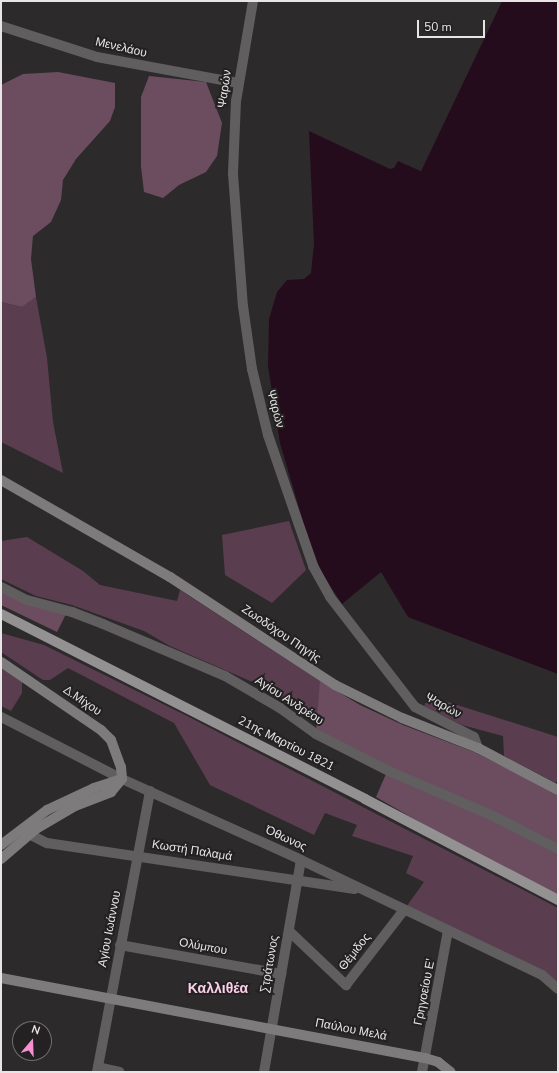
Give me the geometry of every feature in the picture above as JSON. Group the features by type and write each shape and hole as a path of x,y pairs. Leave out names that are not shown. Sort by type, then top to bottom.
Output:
{"main road":[{"name":"21ης Μαρτίου 1821","path":"1,614 365,799 558,900"}],"street":[{"name":"Ψαρών","path":"253,1 238,83 233,174 242,306 262,413 300,533 313,566 330,597 416,707 474,737 478,748"},
{"name":"Μενελάου","path":"1,26 97,56 238,83"},
{"name":"Ζωοδόχου Πηγής","path":"1,480 170,577 335,685 402,718 478,748 558,790"},
{"name":"Αγίου Ανδρέου","path":"1,586 27,600 54,606 103,624 225,676 280,708 316,734 391,772 493,816 558,849"},
{"name":"Δ.Μίχου","path":"1,662 101,730 111,740 121,767 122,779"},
{"name":"Όθωνος","path":"1,717 122,779 301,860 542,975 558,989"},
{"path":"1,845 19,829 36,817 70,798 122,779"},
{"path":"1,859 29,835 57,816 111,792 122,779"},
{"name":"Αγίου Ιωάννου","path":"97,1069 150,791"},
{"name":"Κωστή Παλαμά","path":"19,829 47,843 137,855 364,891"},
{"name":"Στράτωνος","path":"264,1072 301,860"},
{"name":"Θέμιδος","path":"289,931 346,985 404,910"},
{"name":"Γρηγοείου Ε'","path":"422,1072 448,931"},
{"name":"Ολύμπου","path":"120,945 281,974"},
{"name":"Παύλου Μελά","path":"1,978 110,1000 425,1058 438,1062 451,1072"},
{"path":"97,1069 119,1072"}],"shaded area":[{"path":"502,1 558,1 558,674 408,617 381,572 342,604 321,572 304,525 280,443 268,366 269,319 277,292 287,280 304,279 311,273 314,244 309,131 390,169 394,168 398,161 421,171"},
{"path":"58,72 115,83 115,107 110,121 76,159 63,180 61,200 51,222 33,236 31,259 36,297 22,307 1,302 1,85 23,74"},
{"path":"149,76 206,82 222,123 217,156 206,172 179,185 163,198 144,192 141,167 141,97"},
{"path":"36,297 47,358 53,422 63,473 1,442 1,302 22,307"},
{"path":"289,521 306,570 272,603 225,575 222,535"},
{"path":"27,537 83,571 100,585 177,601 180,590 326,685 322,720 299,713 271,690 170,646 144,631 72,605 36,596 1,579 1,541"},
{"path":"1,590 66,614 57,632 1,605"},
{"path":"1,633 44,645 189,717 558,908 558,989 542,975 404,910 424,882 406,873 413,856 352,836 357,825 325,813 314,835 210,785 174,723 68,668 50,680 43,680 1,652"},
{"path":"1,666 22,681 22,693 11,711 1,706"},
{"path":"320,681 360,705 403,725 474,752 558,794 558,902 376,797 389,767 316,730"},
{"path":"429,696 558,737 558,778 556,783 504,756 503,736 462,725 424,706"}],"pier":[{"path":"500,1 502,1 421,171 398,161 420,169"}],"district":[{"name":"Καλλιθέα","path":"218,989"}]}
